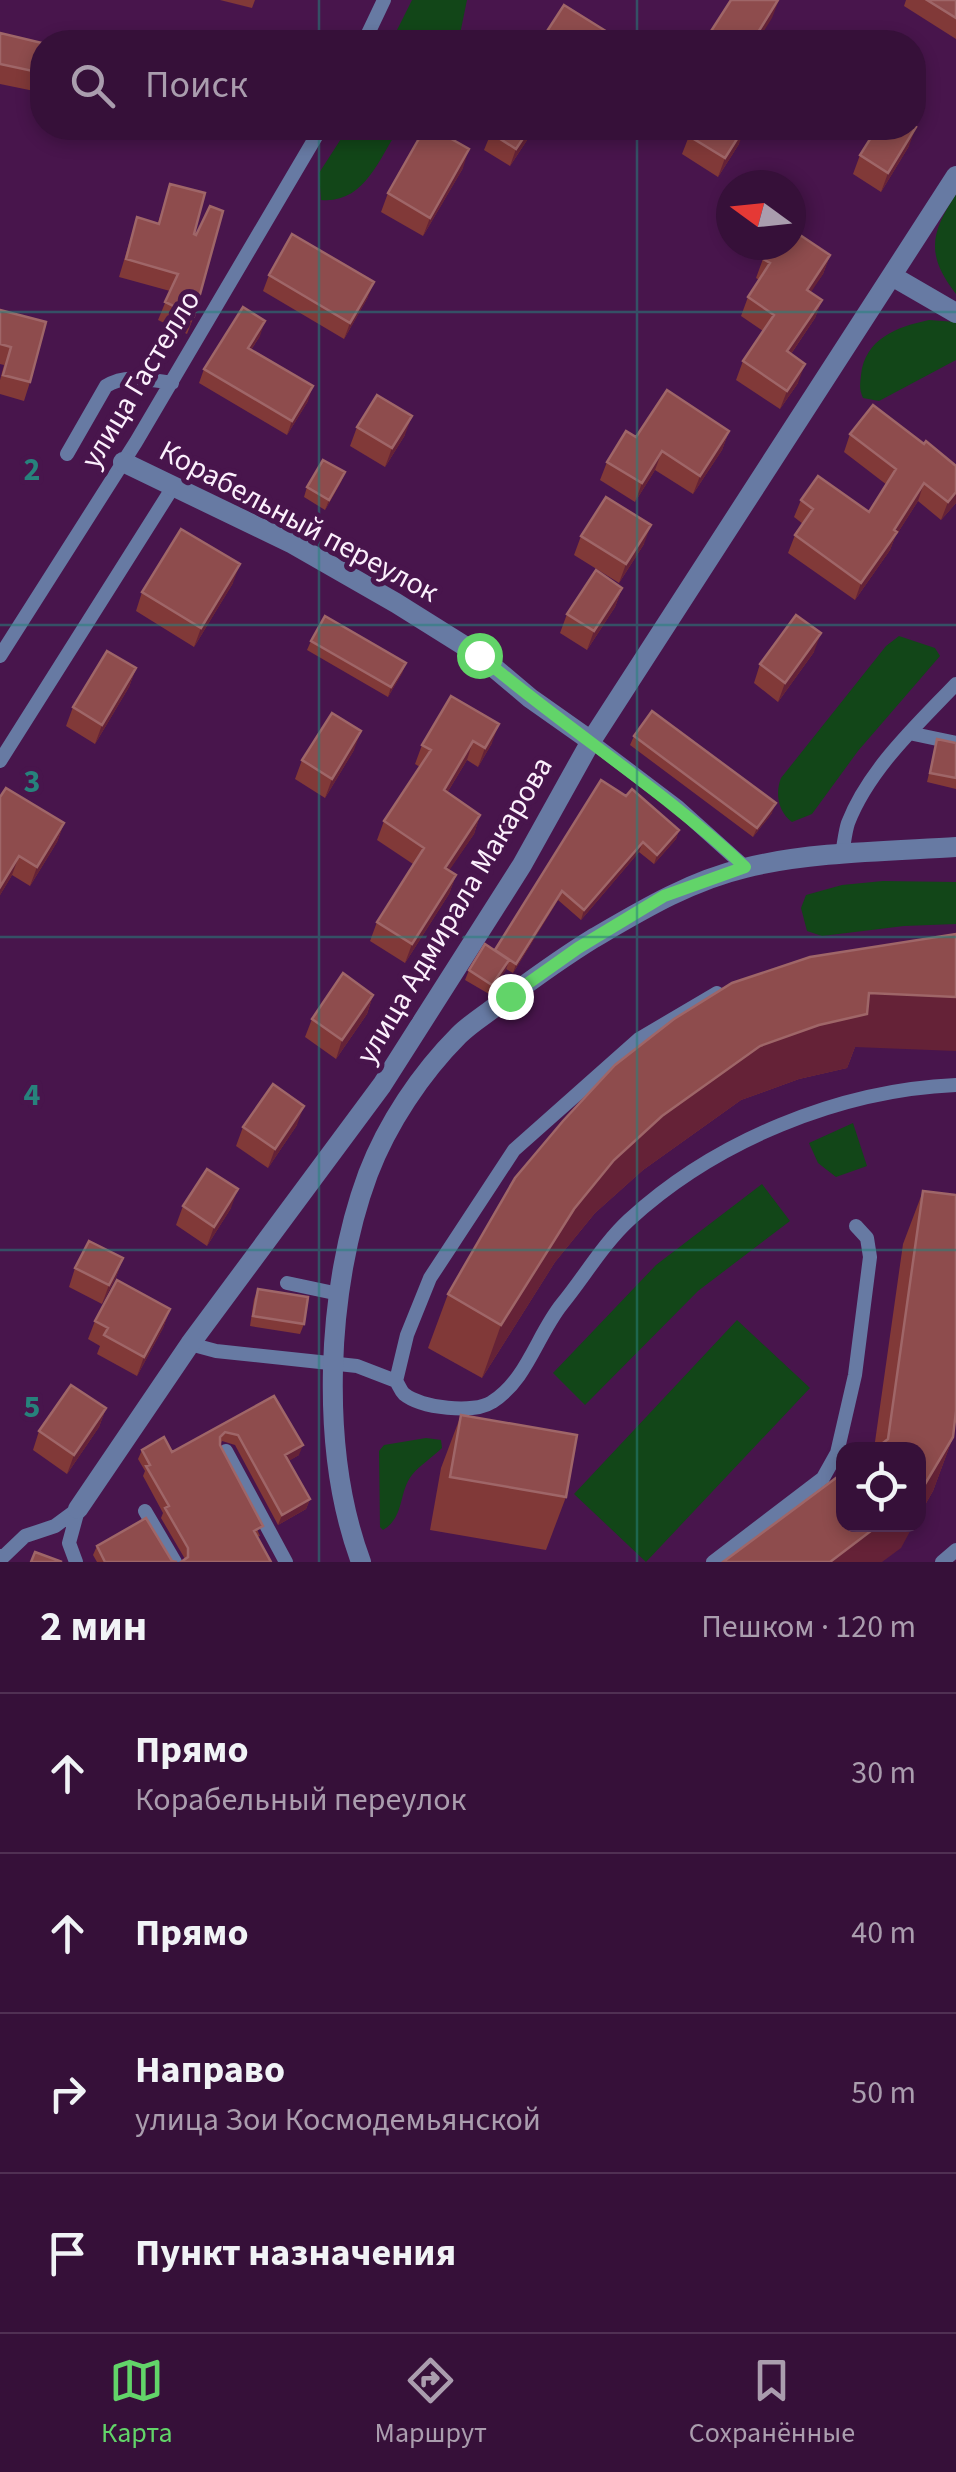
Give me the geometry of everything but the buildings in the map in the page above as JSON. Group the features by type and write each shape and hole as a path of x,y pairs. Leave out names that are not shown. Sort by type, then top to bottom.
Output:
{"street":[{"name":"улица Адмирала Макарова","path":"78,1509 190,1344 382,1085 522,865 591,742 956,176"},
{"path":"892,276 956,313"},
{"name":"Корабельный переулок","path":"123,462 293,544 396,604 479,655 591,742"},
{"path":"354,1559 336,1446 334,1362 348,1240 369,1172 404,1102 459,1034 578,948 664,896 745,867 842,854 956,847"},
{"path":"382,1085 404,1102"}],"lane":[{"path":"370,30 384,0"},
{"name":"улица Гастелло","path":"0,656 172,383 314,140"},
{"path":"68,454 106,386 116,379 132,377 172,383"},
{"path":"0,761 173,487"},
{"path":"842,854 848,824 878,771 908,733 956,684"},
{"path":"908,733 956,742"},
{"path":"591,742 677,806 745,867"},
{"path":"730,988 639,1040 514,1150 430,1278 407,1335 396,1380 404,1394 429,1404 466,1410 488,1406 512,1388 552,1316 628,1221 712,1157 836,1106 956,1085"},
{"path":"714,1562 822,1478 837,1453 854,1376 870,1257 867,1238 856,1226"},
{"path":"287,1283 339,1294"},
{"path":"190,1344 216,1352 334,1362 396,1380"},
{"path":"226,1451 286,1562"},
{"path":"0,1556 3,1558 25,1536 55,1526 78,1509"},
{"path":"76,1562 69,1542 78,1509"},
{"path":"145,1511 175,1562"},
{"path":"13,1562 25,1536"},
{"path":"942,1562 956,1550"}],"green space":[{"path":"412,0 467,0 461,30 397,30"},
{"path":"340,140 392,140 369,177 349,195 321,200 319,173"},
{"path":"956,194 956,294 940,268 935,244 941,221"},
{"path":"929,320 956,322 956,360 879,401 863,398 860,384 869,352 894,331"},
{"path":"899,636 935,648 940,656 858,751 812,814 792,822 779,802 781,778 886,646"},
{"path":"956,882 956,924 822,936 807,931 801,908 806,895 842,885"},
{"path":"853,1123 867,1166 836,1177 818,1163 809,1143"},
{"path":"762,1184 790,1221 698,1291 585,1405 553,1373 656,1265"},
{"path":"737,1320 810,1388 646,1562 574,1494"},
{"path":"426,1438 441,1440 442,1448 412,1475 395,1518 383,1530 379,1451 384,1445"}],"route":[{"path":"479,655 530,698 677,806 745,867 664,896 578,948 510,996"}]}
